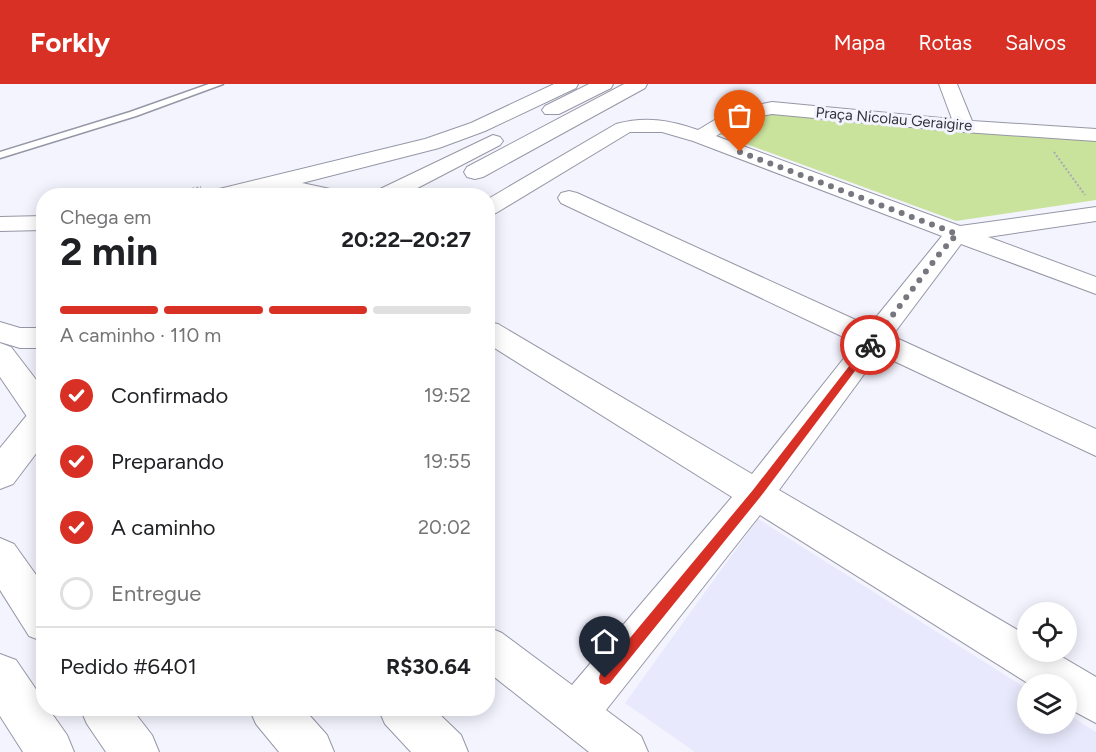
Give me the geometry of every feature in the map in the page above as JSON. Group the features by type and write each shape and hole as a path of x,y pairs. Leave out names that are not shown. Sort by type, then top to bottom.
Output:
{"main road":[{"path":"254,188 432,144 465,132 568,84"},
{"path":"400,188 604,84"},
{"path":"445,188 638,84"},
{"path":"0,224 36,223"},
{"path":"0,332 20,338 36,338"},
{"path":"0,354 36,405"},
{"path":"0,474 36,427"},
{"path":"0,556 36,610"},
{"path":"0,676 50,752"},
{"path":"109,716 135,752"},
{"path":"279,716 310,752"},
{"path":"409,716 444,752"}],"street":[{"path":"948,84 964,126"},
{"name":"Praça Nicolau Geraigire","path":"700,137 738,114 772,108 964,126 1096,135"},
{"path":"495,204 623,128 636,123 654,124 700,137 1096,286"},
{"path":"569,198 1096,443"},
{"path":"575,715 757,493 940,253 957,234 1093,208"},
{"path":"495,335 1096,701"},
{"path":"495,652 625,752"}],"lane":[{"path":"0,155 133,114 218,84"}],"path":[{"path":"1040,132 1093,208"}],"shaded area":[{"path":"758,519 1017,683 1017,734 1077,734 1077,720 1096,732 1096,752 695,752 625,703"}],"green space":[{"path":"755,112 1096,138 1096,200 956,221 719,134"}],"way so far":[{"path":"740,152 957,234 870,345"}],"route":[{"path":"605,678 757,493 870,345"}]}
